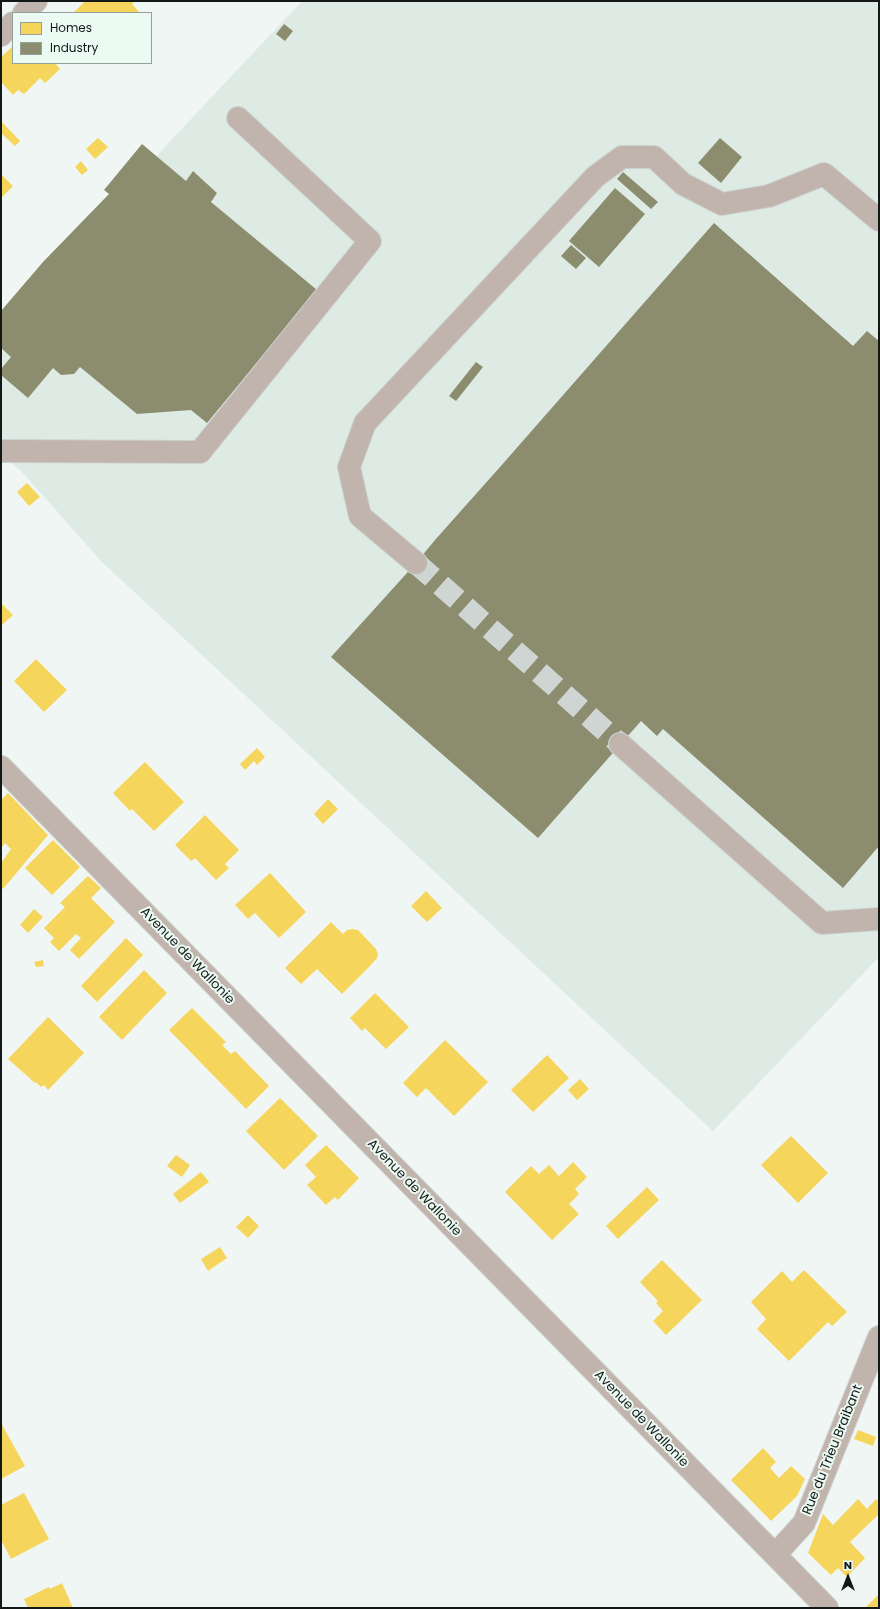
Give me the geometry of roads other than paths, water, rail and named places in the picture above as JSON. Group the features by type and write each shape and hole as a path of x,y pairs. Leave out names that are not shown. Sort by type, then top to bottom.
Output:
{"street":[{"path":"25,12 36,1"},
{"path":"1,35 12,25"},
{"path":"1,451 200,452 370,240 238,118"},
{"path":"416,563 360,516 349,467 365,423 595,177 611,165 622,157 654,157 683,184 722,204 769,196 824,174 879,220"},
{"path":"620,744 822,923 879,919"},
{"name":"Avenue de Wallonie","path":"1,767 774,1555 828,1608"},
{"name":"Rue du Trieu Braibant","path":"774,1555 804,1523 879,1337"}],"tunnel":[{"path":"416,563 620,744"}]}
